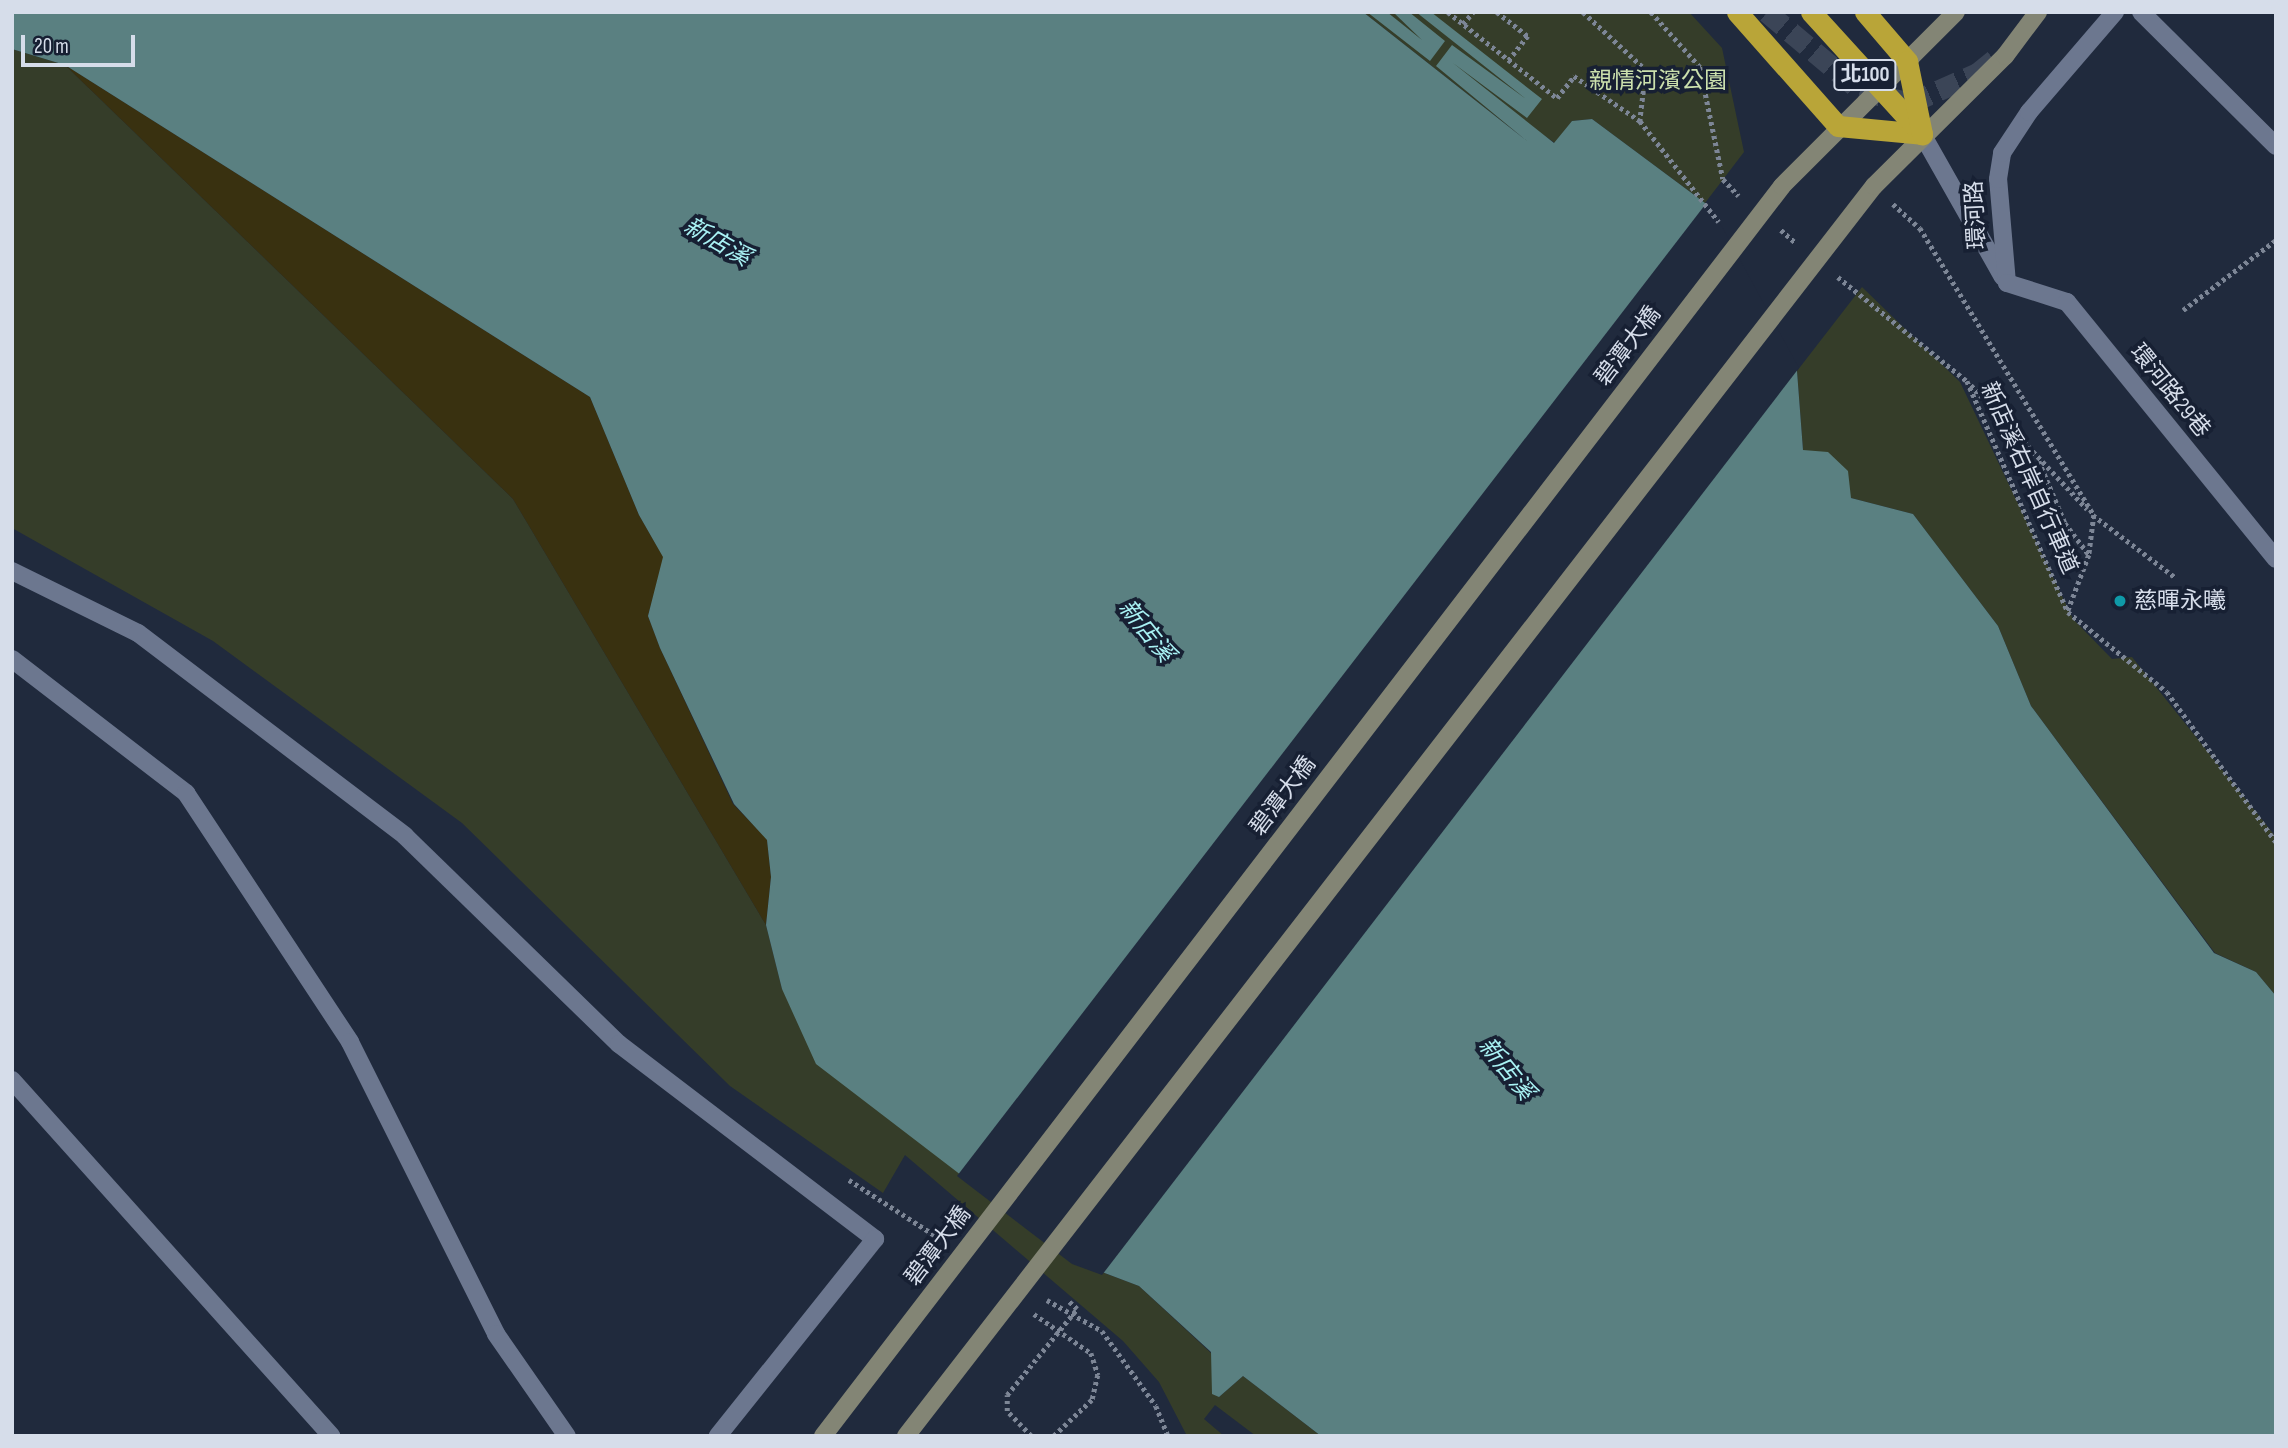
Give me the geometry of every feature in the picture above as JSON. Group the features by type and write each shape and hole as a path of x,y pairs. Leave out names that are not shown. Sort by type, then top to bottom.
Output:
{"highway":[{"name":"北100","path":"1737,12 1838,126"},
{"name":"北100","path":"1811,12 1877,89 1922,134"},
{"name":"北100","path":"1865,12 1907,61"},
{"path":"1838,126 1922,134 1907,61"}],"main road":[{"name":"碧潭大橋","path":"823,1436 1782,186 1838,126 1956,12"},
{"path":"906,1436 1874,186 1922,134 2005,56 2038,12"}],"street":[{"name":"環河路","path":"2007,283 1998,179 2001,153 2029,112 2115,12"},
{"path":"2141,12 2273,137"},
{"name":"環河路","path":"1922,134 2007,283"},
{"name":"環河路29巷","path":"2007,283 2067,302 2276,559"},
{"path":"12,571 138,634 405,836 619,1044 875,1239 719,1436"},
{"path":"12,659 186,793 350,1042 496,1334 567,1436"},
{"path":"12,1080 331,1436"}],"path":[{"path":"1448,12 1557,98 1574,76 1640,121 1720,223 1726,215"},
{"path":"1463,24 1472,12"},
{"path":"1497,12 1528,36 1509,60"},
{"path":"1583,12 1646,70 1640,121"},
{"path":"1651,12 1700,67 1723,179 1751,206"},
{"path":"1874,186 1920,228 2094,515 2089,555 2068,612"},
{"path":"1733,206 1740,197"},
{"path":"1772,224 1805,250"},
{"path":"2183,310 2276,240"},
{"name":"新店溪右岸自行車道","path":"1827,267 1967,381 2068,612 2167,692 2276,842"},
{"path":"1967,381 2038,459 2094,515 2176,578"},
{"path":"2038,459 2065,523 2089,555"},
{"path":"1041,1297 1102,1331 1156,1406 1168,1436"},
{"path":"1031,1436 1007,1411 1007,1395 1077,1309 1067,1300"},
{"path":"1032,1312 1091,1353 1098,1375 1092,1400 1054,1436"}],"green space":[{"name":"親情河濱公園","path":"1363,12 1689,12 1722,48 1744,152 1705,203 1592,119 1572,121 1555,143 1536,130 1527,141"},
{"path":"12,49 65,65 513,499 766,925 782,989 1073,1261 1139,1286 1211,1353 1219,1397 1243,1376 1321,1436 1256,1436 1215,1405 1204,1419 1224,1436 1187,1436 1159,1382 1123,1341 905,1155 883,1193 730,1086 462,823 213,641 12,528"},
{"path":"1862,287 1960,382 2073,619 2112,659 2132,657 2276,837 2276,996 2256,972 2215,953 2031,706 1998,626 1913,514 1851,498 1803,450 1797,371"}],"sand":[{"path":"65,65 590,397 639,515 664,558 648,616 660,648 733,804 767,839 771,877 766,925 513,499"}],"water":[{"name":"新店溪","path":"12,12 1363,12 1527,141 1436,66 1452,45 1526,99 1416,12 1431,12 1542,99 1527,118 1453,63 1554,143 1572,121 1592,119 1705,203 1797,371 1803,450 1828,452 1848,471 1851,498 1913,514 1998,626 2031,706 2214,953 2256,972 2276,996 2276,1436 1321,1436 1243,1376 1219,1397 1212,1394 1211,1352 1139,1286 1073,1261 816,1064 782,989 766,925 771,877 767,840 734,804 660,648 648,616 663,557 639,515 590,397 65,65 12,49"},
{"path":"1367,12 1387,12 1422,40 1393,12 1409,12 1445,41 1430,61"}],"pier":[{"path":"1708,201 1799,368 1102,1275 1072,1264 957,1176"}],"tunnel":[{"path":"1767,12 1860,90 1910,103 1978,73 1994,60"}],"place":[{"name":"慈暉永曦","path":"2120,601"}]}
